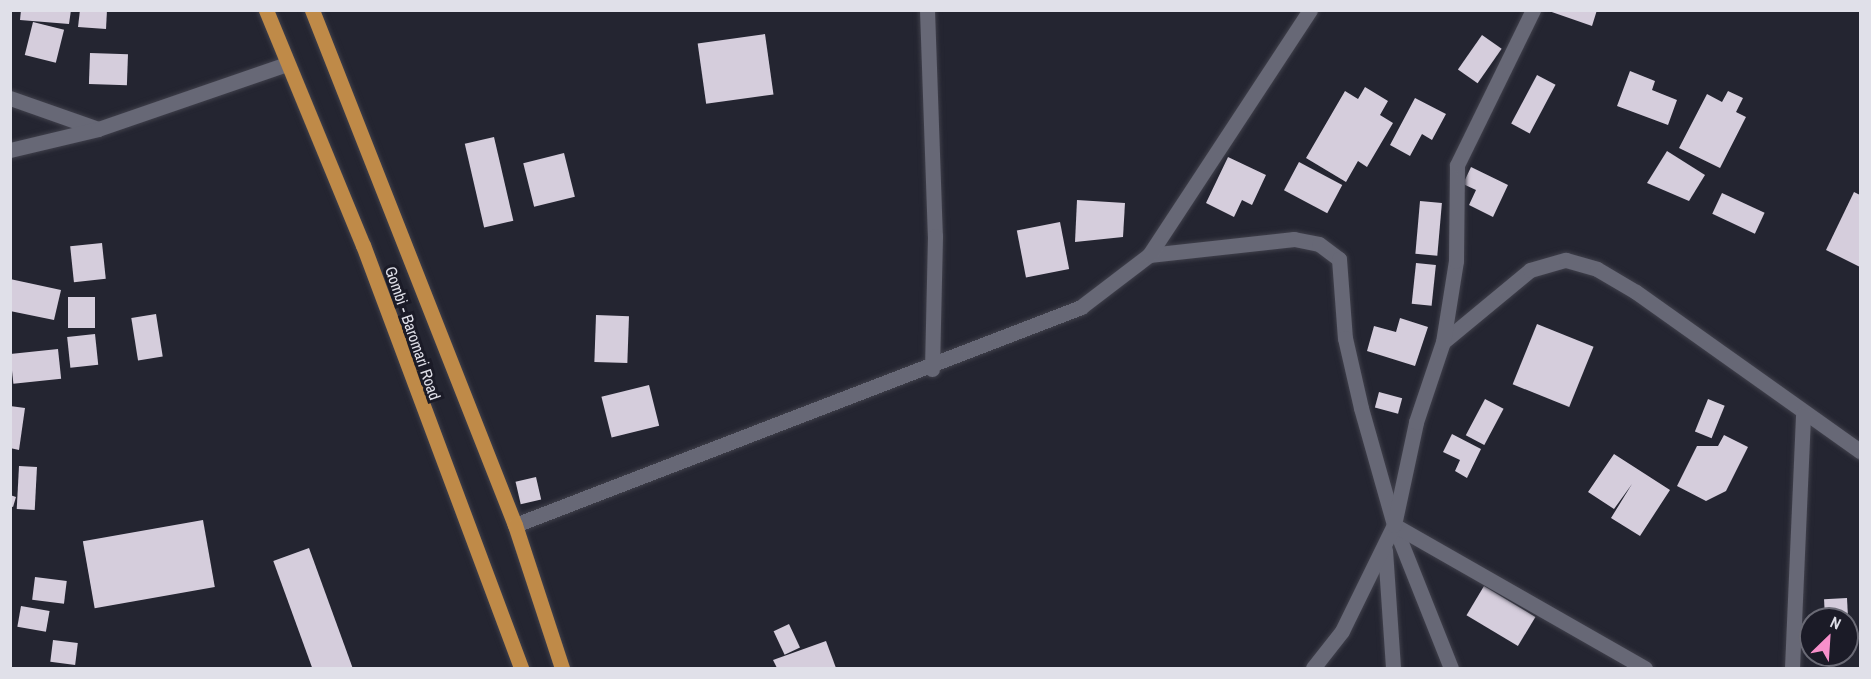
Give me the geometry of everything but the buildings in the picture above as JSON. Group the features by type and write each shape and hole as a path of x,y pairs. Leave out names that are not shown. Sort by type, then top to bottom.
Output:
{"main road":[{"name":"Gombi - Baromari Road","path":"266,10 363,245 521,669"},
{"name":"Gombi - Baromari Road","path":"312,10 515,525 562,669"}],"street":[{"path":"927,10 935,236 932,369"},
{"path":"515,525 932,369 1081,307 1149,255 1310,10"},
{"path":"1314,669 1342,631 1385,550 1394,525 1416,422 1443,342 1456,261 1457,165 1533,10"},
{"path":"10,150 98,129 287,64"},
{"path":"10,98 98,129"},
{"path":"1149,255 1294,239 1318,244 1339,259 1345,338 1394,525 1451,669"},
{"path":"1443,342 1530,270 1566,260 1598,269 1636,292 1803,414 1860,451"},
{"path":"1792,669 1803,414"},
{"path":"1394,525 1645,669"},
{"path":"1385,550 1394,669"}]}
